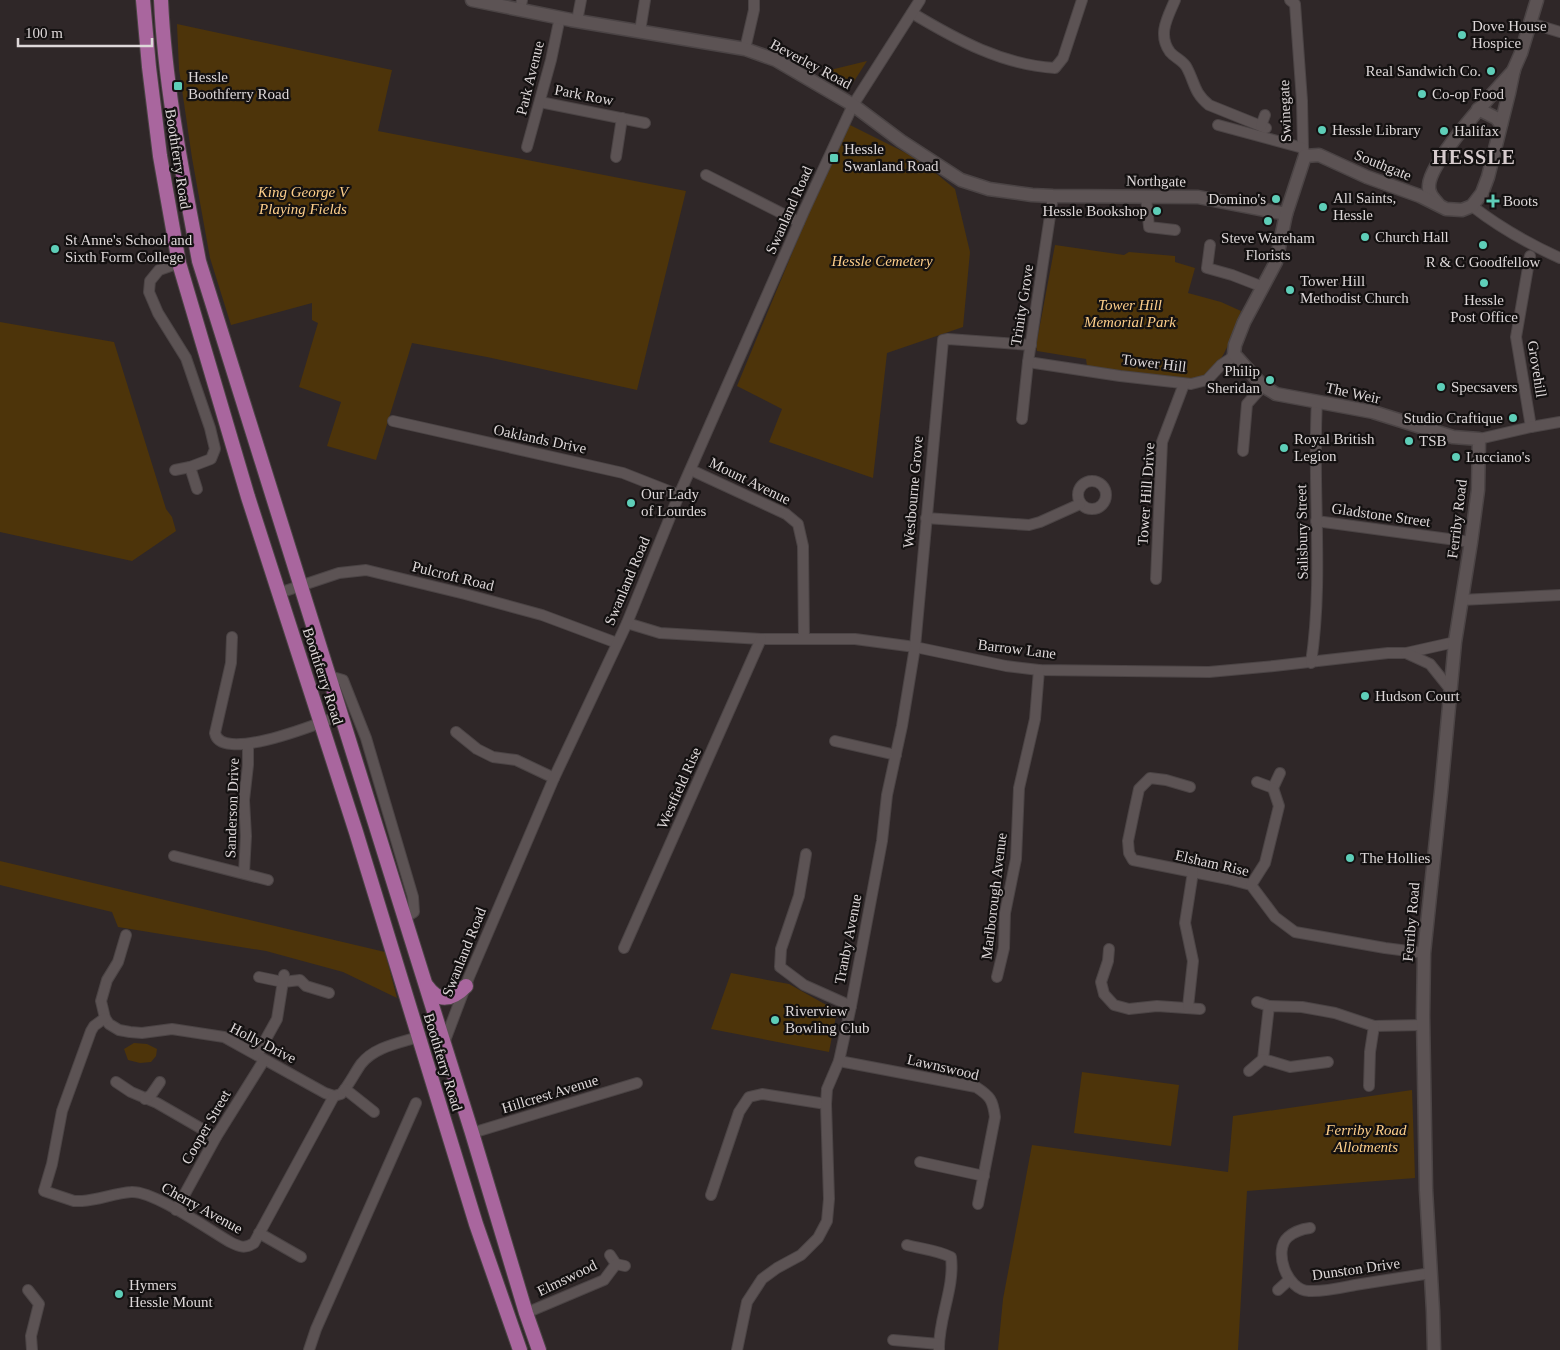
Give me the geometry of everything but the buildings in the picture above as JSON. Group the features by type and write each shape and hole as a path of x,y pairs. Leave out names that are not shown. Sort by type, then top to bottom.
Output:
{"main road":[{"name":"Boothferry Road","path":"143,0 148,67 160,156 180,263 248,497 356,832 476,1224 520,1350"},
{"name":"Boothferry Road","path":"162,0 163,33 180,160 200,261 539,1350"},
{"path":"425,983 432,993 444,998 452,997 466,986"}],"street":[{"name":"Beverley Road","path":"472,0 521,5 577,21 745,49 776,60 853,106 901,141 961,180 989,189 1054,196"},
{"path":"577,21 581,0"},
{"path":"640,31 645,0"},
{"path":"745,49 754,10 754,0"},
{"name":"Swanland Road","path":"444,1043 466,986 554,778 627,623 679,495 692,470 799,222 853,106 920,0"},
{"path":"912,13 934,27 985,52 1014,62 1056,68 1063,58 1082,0"},
{"path":"1175,0 1163,28 1164,39 1170,52 1187,66 1194,86 1202,99 1209,105 1264,127 1265,115"},
{"path":"1537,0 1514,70 1488,177 1482,192 1472,206 1489,219 1532,245 1560,258"},
{"name":"Swinegate","path":"1286,214 1304,152 1302,101 1292,2"},
{"name":"Park Avenue","path":"528,147 560,17"},
{"path":"1530,24 1560,32"},
{"name":"Southgate","path":"1420,196 1429,185 1435,167 1478,109 1514,70"},
{"name":"Park Row","path":"540,102 645,122"},
{"path":"1478,109 1496,118 1502,124"},
{"name":"Park Row","path":"616,157 622,118"},
{"path":"1218,125 1304,152"},
{"name":"Southgate","path":"1304,152 1319,155 1367,177 1420,196 1446,209 1462,210 1472,206"},
{"path":"706,175 799,222"},
{"path":"1429,185 1431,196 1441,207"},
{"name":"Northgate","path":"1054,196 1198,197 1286,214"},
{"name":"Trinity Grove","path":"1022,419 1030,345 1054,196"},
{"path":"1146,197 1149,227 1175,230"},
{"path":"1234,354 1235,344 1244,322 1276,262 1286,214"},
{"path":"1210,245 1207,268 1263,287"},
{"name":"Grovehill","path":"1530,256 1516,337 1531,427"},
{"path":"175,470 211,459 215,449 186,358 158,314 149,292 150,281 159,270 180,263"},
{"name":"Westbourne Grove","path":"914,647 943,340 1030,345"},
{"name":"Tower Hill","path":"1028,362 1191,384 1208,380 1234,354"},
{"name":"The Weir","path":"1234,354 1263,386 1276,394 1373,412 1453,437 1480,440"},
{"name":"Tower Hill Drive","path":"1156,578 1162,442 1184,384"},
{"path":"1243,451 1247,404 1263,386"},
{"name":"Salisbury Street","path":"1311,663 1316,627 1318,571 1316,521 1317,402"},
{"name":"Oaklands Drive","path":"393,421 623,473 679,495"},
{"path":"1480,440 1560,422"},
{"name":"Ferriby Road","path":"1434,1350 1432,1273 1426,1190 1423,1025 1424,952 1455,642 1478,490 1480,440"},
{"path":"190,466 197,489"},
{"name":"Mount Avenue","path":"692,470 786,514 798,524 803,546 804,639"},
{"path":"926,518 1029,525 1080,504"},
{"name":"Gladstone Street","path":"1316,521 1471,542"},
{"name":"Pulcroft Road","path":"279,593 339,573 366,570 542,614 617,643"},
{"path":"1461,600 1560,595"},
{"name":"Barrow Lane","path":"627,623 660,633 761,640 855,639 914,647 1006,666 1039,670 1209,672 1406,653 1455,642"},
{"name":"Sanderson Drive","path":"232,637 231,662 215,736 218,741 222,743 248,744 341,715"},
{"name":"Westfield Rise","path":"624,948 761,640"},
{"name":"Tranby Avenue","path":"738,1350 747,1302 762,1279 777,1268 801,1255 818,1238 826,1221 829,1199 827,1089 839,1061 851,1006 882,841 887,795 902,726 914,647"},
{"name":"Barrow Lane","path":"1406,653 1430,664 1450,689"},
{"name":"Marlborough Avenue","path":"997,977 1004,948 1005,913 1016,859 1019,788 1035,719 1039,670"},
{"name":"Boothferry Road","path":"329,676 343,680 366,738 413,898 414,912 404,918"},
{"path":"456,732 477,749 493,757 516,760 554,778"},
{"path":"835,741 896,754"},
{"name":"Sanderson Drive","path":"244,873 246,836 244,800 248,744"},
{"path":"1251,885 1265,863 1279,806 1273,788 1280,773"},
{"name":"Elsham Rise","path":"1190,787 1166,780 1150,778 1139,789 1128,842 1129,853 1133,860 1251,885 1275,918 1295,932 1385,948 1424,952"},
{"path":"1257,782 1273,788"},
{"path":"806,854 799,896 781,949 780,967 804,985 851,1006"},
{"name":"Sanderson Drive","path":"174,856 268,880"},
{"path":"1188,1007 1193,961 1185,922 1193,872"},
{"path":"105,1018 101,1001 107,980 118,962 126,935"},
{"path":"1109,949 1108,961 1101,982 1104,994 1114,1005 1129,1009 1157,1006 1200,1009"},
{"path":"259,977 300,980 306,986 329,993"},
{"name":"Cooper Street","path":"176,1210 261,1057 277,1018 284,979"},
{"path":"1257,1002 1269,1006 1310,1008 1336,1013 1374,1026 1423,1025"},
{"path":"1249,1071 1263,1059 1269,1006"},
{"name":"Holly Drive","path":"105,1018 115,1028 130,1032 142,1033 172,1029 224,1037 325,1093 334,1096"},
{"name":"Cherry Avenue","path":"105,1018 94,1026 91,1031 62,1111 52,1164 44,1191 74,1201 137,1192 151,1196 240,1247 248,1247 254,1243 334,1096"},
{"path":"1369,1086 1370,1052 1374,1026"},
{"path":"334,1096 341,1094 369,1056 380,1050 418,1037"},
{"path":"1263,1059 1290,1067 1328,1062"},
{"name":"Lawnswood","path":"839,1061 976,1087 985,1093 994,1103 995,1117 978,1204"},
{"path":"116,1082 145,1099 157,1102 216,1137"},
{"path":"145,1099 151,1095 160,1082"},
{"name":"Hillcrest Avenue","path":"472,1133 638,1083"},
{"path":"345,1089 374,1112"},
{"path":"711,1195 739,1112 749,1097 762,1094 826,1104"},
{"path":"309,1350 316,1329 416,1103"},
{"path":"920,1162 984,1176"},
{"path":"1278,1290 1289,1280 1282,1252 1287,1238 1298,1230 1310,1228"},
{"name":"Cherry Avenue","path":"259,1232 301,1257"},
{"path":"1277,1233 1287,1238"},
{"path":"893,1340 939,1347 942,1318 953,1270 951,1258 939,1251 924,1250 907,1245"},
{"name":"Elmswood","path":"526,1313 604,1280 621,1265 610,1255"},
{"name":"Dunston Drive","path":"1289,1280 1297,1288 1308,1291 1432,1273"},
{"path":"28,1290 39,1304 31,1336 32,1350"}],"green space":[{"name":"King George V Playing Fields","path":"177,24 392,70 378,131 686,191 637,390 487,357 412,343 376,460 327,446 341,402 299,387 318,323 312,320 312,303 231,325 210,258 192,158 179,69"},
{"path":"867,61 849,89 822,72"},
{"name":"Hessle Cemetery","path":"846,123 906,153 927,166 955,189 970,252 963,327 887,353 873,478 769,442 782,409 737,386"},
{"name":"Tower Hill Memorial Park","path":"1055,245 1124,255 1129,252 1175,256 1175,262 1195,268 1188,293 1221,302 1241,311 1228,345 1214,368 1198,378 1168,379 1087,366 1086,359 1037,351 1036,346"},
{"path":"0,322 114,342 166,509 172,517 176,531 132,561 0,532"},
{"path":"0,861 385,952 397,998 343,972 266,951 118,927 112,912 0,885"},
{"name":"Riverview Bowling Club","path":"731,973 789,984 837,1011 829,1052 711,1029"},
{"path":"134,1043 147,1044 157,1049 156,1056 151,1062 140,1063 128,1060 124,1049"},
{"path":"1082,1072 1179,1085 1171,1146 1074,1133"},
{"name":"Ferriby Road Allotments","path":"1412,1090 1415,1178 1247,1191 1238,1350 998,1350 1003,1299 1032,1145 1228,1172 1233,1116"}],"place":[{"name":"Dove House Hospice","path":"1462,35"},
{"name":"Real Sandwich Co.","path":"1491,71"},
{"name":"Hessle Boothferry Road","path":"178,86"},
{"name":"Co-op Food","path":"1422,94"},
{"name":"Hessle Library","path":"1322,130"},
{"name":"Halifax","path":"1444,131"},
{"name":"Hessle Swanland Road","path":"834,158"},
{"name":"Domino's","path":"1276,199"},
{"name":"Boots","path":"1493,201"},
{"name":"All Saints, Hessle","path":"1323,207"},
{"name":"Hessle Bookshop","path":"1157,211"},
{"name":"Steve Wareham Florists","path":"1268,221"},
{"name":"Church Hall","path":"1365,237"},
{"name":"R & C Goodfellow","path":"1483,245"},
{"name":"St Anne's School and Sixth Form College","path":"55,249"},
{"name":"Hessle Post Office","path":"1484,283"},
{"name":"Tower Hill Methodist Church","path":"1290,290"},
{"name":"Philip Sheridan","path":"1270,380"},
{"name":"Specsavers","path":"1441,387"},
{"name":"Studio Craftique","path":"1513,418"},
{"name":"TSB","path":"1409,441"},
{"name":"Royal British Legion","path":"1284,448"},
{"name":"Lucciano's","path":"1456,457"},
{"name":"Our Lady of Lourdes","path":"631,503"},
{"name":"Hudson Court","path":"1365,696"},
{"name":"The Hollies","path":"1350,858"},
{"name":"Riverview Bowling Club","path":"775,1020"},
{"name":"Hymers Hessle Mount","path":"119,1294"}],"district":[{"name":"HESSLE","path":"1474,157"}]}
